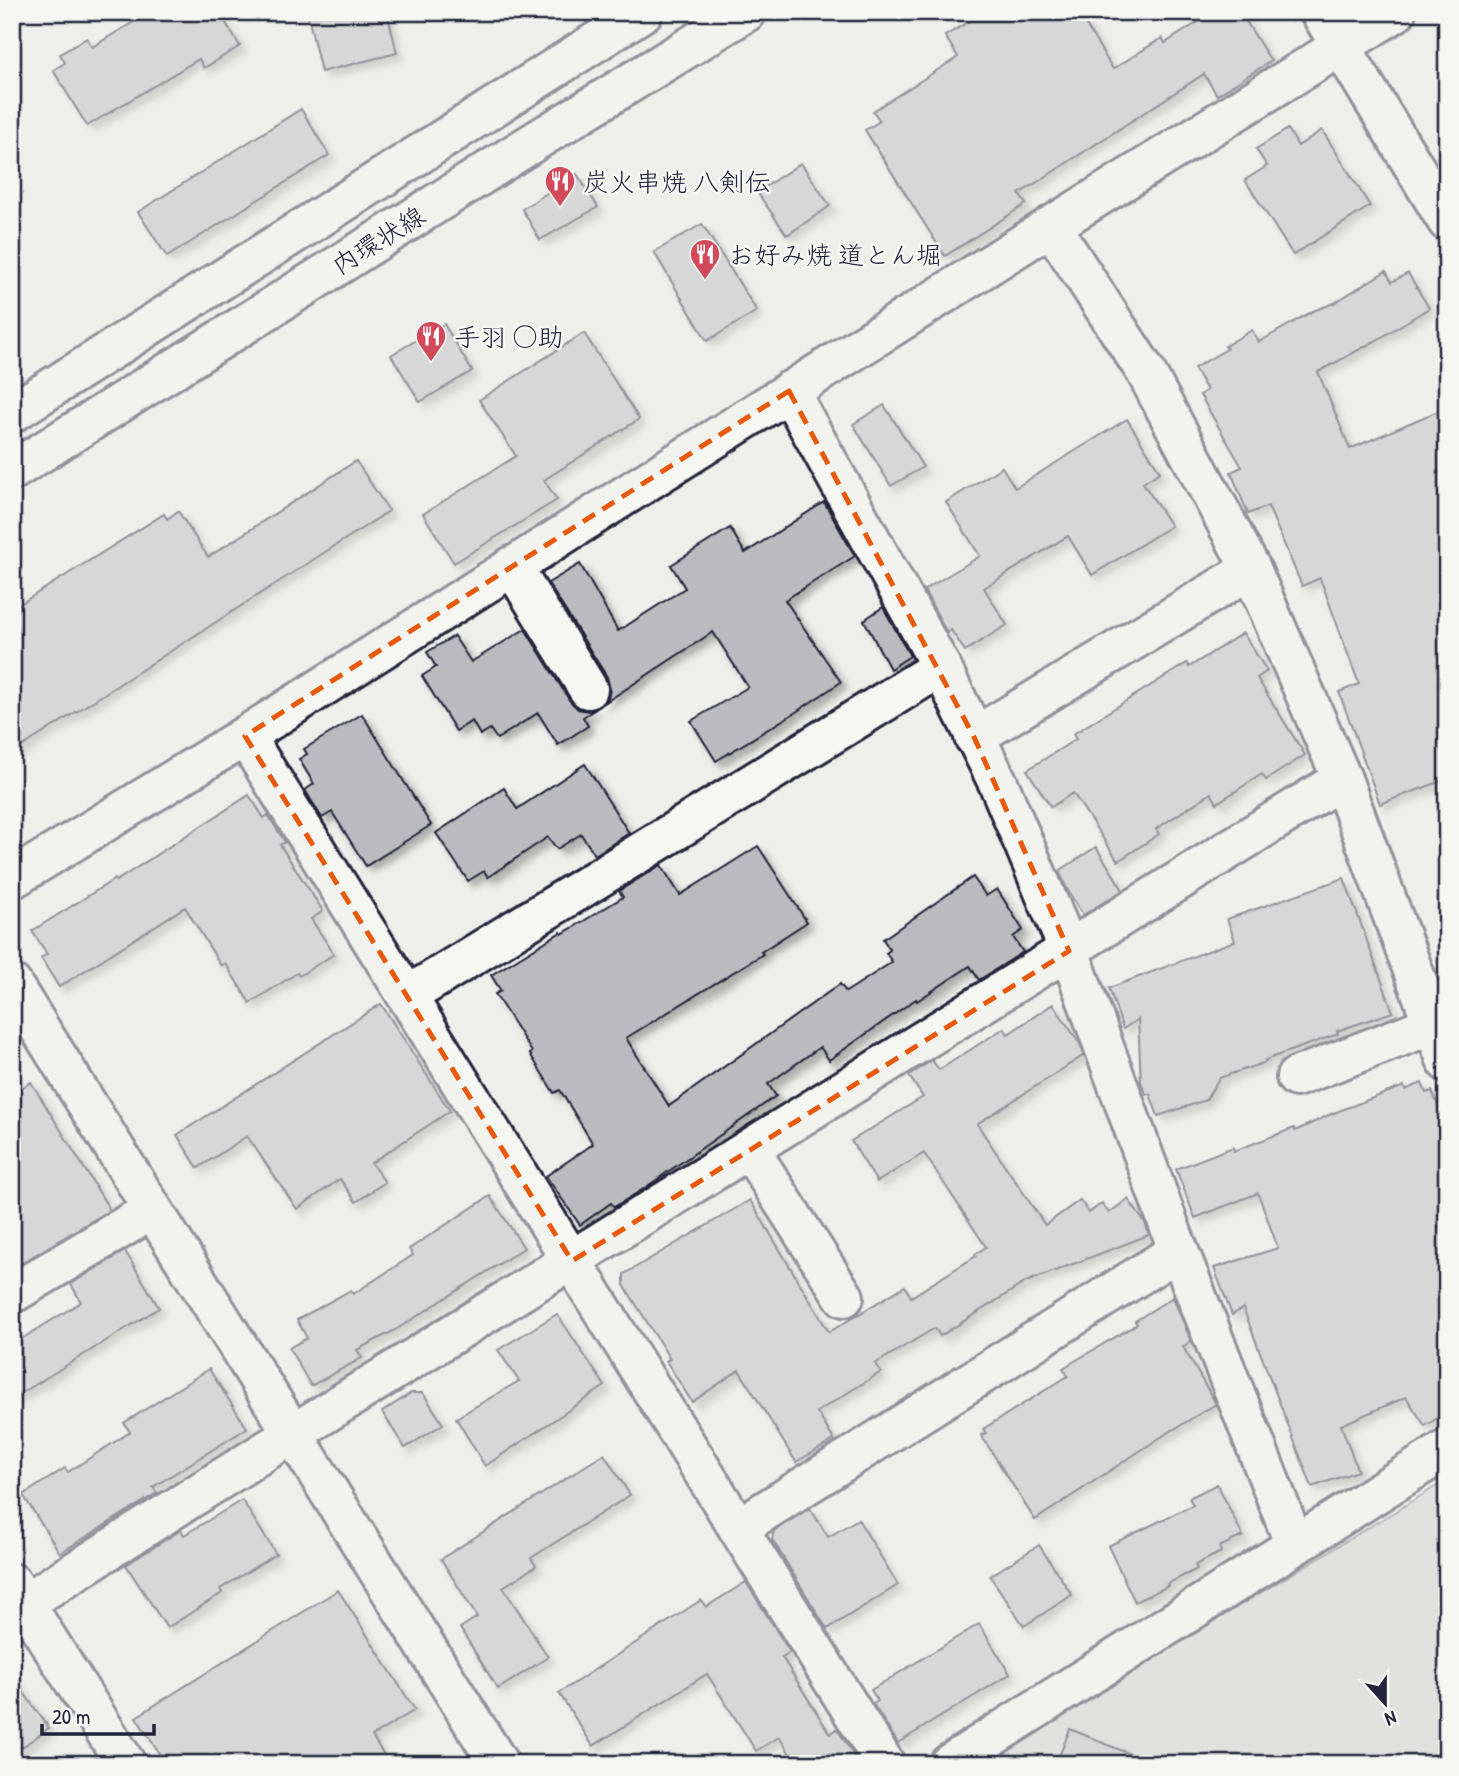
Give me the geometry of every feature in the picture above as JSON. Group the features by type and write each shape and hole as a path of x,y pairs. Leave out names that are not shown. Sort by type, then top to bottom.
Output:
{"street":[{"path":"12,412 643,12"},
{"name":"内環状線","path":"12,471 537,140 746,12"},
{"path":"1320,12 1447,221"},
{"path":"12,879 245,736 1051,226 1396,12"},
{"path":"1051,226 1146,372 1251,569 1342,779 1440,1022 1447,1062"},
{"path":"789,391 941,667 999,785 1069,951 1178,1251 1295,1545"},
{"path":"512,566 587,689"},
{"path":"974,737 1251,569"},
{"path":"407,996 941,667"},
{"path":"245,736 885,1764"},
{"path":"126,1764 17,1599 294,1433 572,1261 1342,779"},
{"path":"12,984 499,1764"},
{"path":"1296,1077 1440,1022"},
{"path":"750,1150 844,1297"},
{"path":"12,1288 15,1292 152,1210"},
{"path":"738,1528 1178,1251"},
{"path":"949,1764 1447,1449"}],"highlighted area":[{"path":"789,391 974,737 1069,951 572,1261 245,736"}],"shaded area":[{"path":"1447,1480 1447,1764 978,1764"}],"building":[{"path":"150,12 219,12 240,46 204,68 199,59 87,126 53,70 65,63 60,54 87,38 92,47"},
{"path":"307,12 387,12 397,53 321,72"},
{"path":"985,12 1078,12 1113,69 1162,38 1165,43 1214,12 1240,12 1271,61 1217,95 1204,74 1019,194 1026,204 945,256 865,130 880,121 873,111 958,57 945,36"},
{"path":"301,109 329,155 167,257 138,212"},
{"path":"1288,129 1298,146 1322,130 1370,206 1293,255 1245,180 1267,166 1256,149"},
{"path":"801,163 830,206 787,235 757,192"},
{"name":"炭火串焼 八剣伝","path":"577,174 598,207 540,240 522,209"},
{"name":"お好み焼 道とん堀","path":"702,224 757,311 707,341 654,252"},
{"path":"1386,271 1392,282 1408,273 1429,308 1318,372 1350,449 1447,407 1447,779 1380,804 1339,692 1359,684 1320,578 1302,586 1268,506 1248,514 1231,472 1242,467 1200,395 1207,390 1194,368 1227,349 1225,346 1252,330 1259,342 1313,311 1334,303"},
{"name":"手羽 ○助","path":"444,324 472,371 420,402 391,355"},
{"path":"584,333 639,419 544,480 557,500 454,563 423,514 516,456 479,400"},
{"path":"884,405 923,467 891,486 853,424"},
{"path":"1127,419 1160,472 1143,483 1171,526 1092,575 1068,536 984,588 1007,625 965,651 951,630 947,633 924,590 980,556 946,502 1002,467 1015,488"},
{"path":"356,461 389,511 12,753 12,609 164,514 167,519 178,511 208,557"},
{"path":"824,502 855,556 785,600 841,682 716,761 691,721 748,687 713,632 603,704 608,699 610,689 607,677 548,583 580,564 618,631 685,588 671,565 730,528 745,553"},
{"path":"883,607 910,656 890,669 864,620"},
{"path":"525,629 570,701 578,709 596,709 583,717 588,726 558,745 538,713 497,739 490,729 480,735 472,721 456,731 422,676 436,667 427,652 454,636 471,662"},
{"path":"1243,633 1267,671 1257,678 1305,755 1266,780 1262,774 1217,803 1211,793 1156,829 1159,834 1118,861 1073,793 1051,807 1027,770 1076,739 1073,734 1187,663 1189,667"},
{"path":"362,714 431,825 366,866 332,812 322,818 305,790 314,784 299,759 307,754 304,749"},
{"path":"585,764 629,833 595,855 581,834 557,849 548,837 488,877 484,871 468,881 436,833 504,788 517,809"},
{"path":"249,795 264,818 268,815 285,842 280,845 323,911 311,919 334,954 299,976 297,973 250,1003 225,963 221,966 185,907 59,987 41,958 47,954 32,931 115,879 116,881"},
{"path":"758,846 807,922 761,952 763,954 626,1038 669,1106 840,984 846,992 892,962 886,953 890,950 883,939 973,877 986,896 997,889 1023,930 1013,937 1023,952 979,980 970,966 917,1001 916,999 829,1060 820,1047 768,1084 776,1096 642,1190 614,1207 611,1203 580,1225 546,1176 593,1144 560,1090 554,1093 530,1054 532,1052 495,994 501,991 491,975 623,897 619,891 661,865 680,895"},
{"path":"1096,847 1123,890 1083,915 1059,871"},
{"path":"1344,878 1393,1012 1219,1078 1206,1100 1158,1116 1150,1094 1146,1094 1141,1082 1138,1019 1123,1029 1109,988 1235,941 1227,919"},
{"path":"381,1004 450,1111 371,1163 385,1182 356,1202 340,1179 297,1209 247,1136 198,1168 177,1135"},
{"path":"1053,1004 1080,1044 1084,1055 977,1124 1045,1225 1080,1200 1089,1213 1102,1203 1109,1213 1128,1199 1145,1223 1149,1235 1026,1282 940,1336 935,1328 875,1364 881,1372 817,1412 834,1440 796,1462 739,1370 692,1402 666,1361 670,1359 624,1285 624,1274 750,1200 829,1332 905,1286 911,1297 986,1247 924,1153 877,1182 851,1141 923,1097 909,1076 932,1060 939,1070 1004,1028 1008,1034"},
{"path":"31,1082 110,1210 18,1265 12,1256 12,1094"},
{"path":"1422,1083 1426,1093 1432,1091 1447,1127 1447,1412 1425,1426 1406,1397 1341,1425 1358,1471 1312,1487 1243,1308 1232,1315 1214,1268 1278,1248 1258,1193 1195,1218 1176,1169 1233,1147 1234,1151 1294,1128 1295,1131 1404,1086 1405,1090"},
{"path":"490,1196 524,1248 397,1329 357,1350 362,1358 311,1386 289,1348 307,1338 297,1320 351,1290 353,1294 413,1255 409,1249"},
{"path":"125,1251 159,1308 12,1399 12,1345 81,1302 71,1284"},
{"path":"1173,1297 1191,1341 1183,1347 1216,1404 1035,1520 981,1435 986,1433 983,1429 1068,1376 1063,1368 1137,1324 1135,1321"},
{"path":"557,1314 605,1386 485,1466 456,1418 519,1381 498,1350"},
{"path":"209,1369 247,1428 153,1487 157,1493 60,1553 23,1495 65,1468 68,1472 130,1432 124,1423"},
{"path":"411,1393 423,1393 443,1424 405,1448 382,1412"},
{"path":"604,1454 630,1495 531,1558 536,1566 503,1587 548,1657 498,1689 460,1628 477,1617 441,1559"},
{"path":"1217,1484 1243,1536 1219,1547 1221,1552 1195,1565 1197,1569 1135,1602 1108,1546 1193,1505 1189,1498"},
{"path":"242,1500 276,1554 220,1589 222,1593 167,1628 126,1565 181,1530 184,1535"},
{"path":"810,1508 828,1537 858,1519 898,1585 827,1629 772,1539 774,1531"},
{"path":"1039,1545 1072,1595 1024,1626 990,1576"},
{"path":"746,1582 790,1652 782,1657 830,1734 837,1729 859,1764 788,1764 794,1760 779,1737 756,1751 707,1674 593,1746 559,1693 701,1600 706,1607"},
{"path":"338,1590 415,1710 372,1736 390,1764 166,1764 136,1717"},
{"path":"979,1624 1010,1674 898,1743 873,1704 878,1701 871,1690"},
{"path":"12,1676 49,1728 12,1754"},
{"path":"1070,1729 1151,1763 1151,1764 1056,1764"}],"place":[{"name":"炭火串焼 八剣伝","path":"560,208"},
{"name":"お好み焼 道とん堀","path":"705,281"},
{"name":"手羽 ○助","path":"431,363"}]}
